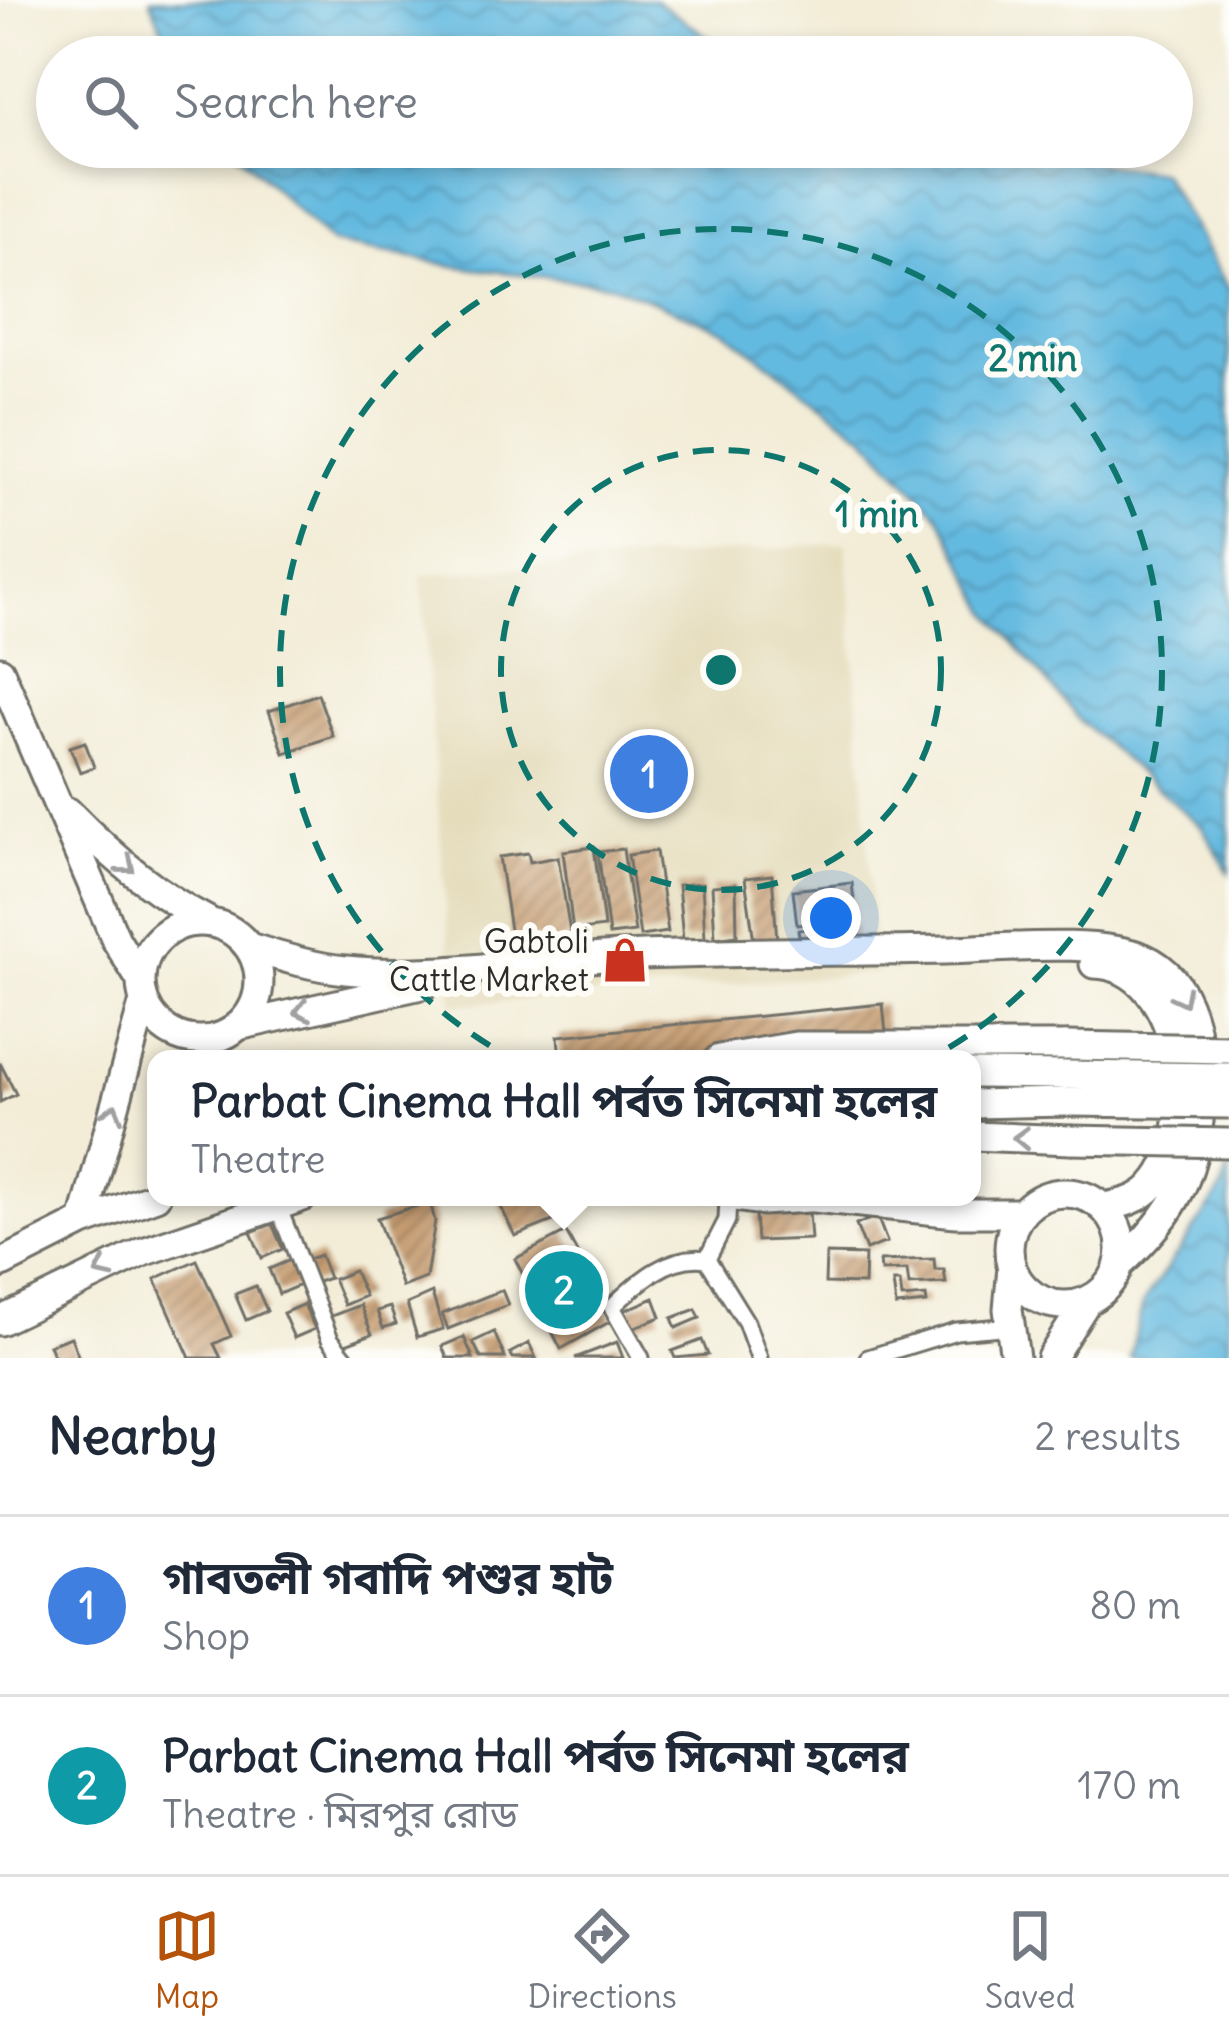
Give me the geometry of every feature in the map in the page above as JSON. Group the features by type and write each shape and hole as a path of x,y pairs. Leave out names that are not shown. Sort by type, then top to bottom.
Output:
{"highway":[{"path":"0,671 116,940 166,1030 196,1050 238,1026 420,985 531,974 1104,964 1126,972 1154,999 1173,1036 1178,1077 1172,1153 1163,1173 1142,1196 1103,1208"},
{"path":"52,796 93,838 176,905 226,927 249,947 256,962 257,997 238,1026"},
{"path":"83,1222 142,990 144,959 171,929 190,922 211,922"},
{"path":"249,947 346,970 400,971 622,956 1018,948 1091,948 1148,959 1177,984 1199,1039 1201,1106 1191,1171 1170,1212 1119,1265 1103,1290 1072,1305 1042,1300 1018,1280 1010,1260 956,1213"},
{"path":"772,1050 796,1046 835,1050"},
{"path":"981,1101 1068,1074 1229,1049"},
{"path":"981,1065 1068,1074 1229,1104"},
{"path":"981,1074 1229,1077"},
{"path":"981,1136 1229,1143"},
{"path":"905,1206 956,1213 1022,1213 1055,1193 1081,1195 1103,1208 1120,1234 1119,1265"},
{"path":"0,1264 83,1222 147,1199"},
{"path":"0,1322 143,1252 276,1206"},
{"path":"1016,1358 1008,1309 1010,1238 1022,1213"},
{"path":"1051,1358 1087,1301"}],"street":[{"path":"291,1206 330,1339 345,1358"},
{"path":"707,1259 729,1206"},
{"path":"641,1358 612,1306 665,1265 699,1257 707,1259 746,1322 759,1358"},
{"path":"868,1358 956,1331 1012,1326"}],"shaded area":[{"path":"846,543 877,973 453,1005 421,575"}],"water":[{"path":"150,0 655,0 707,36 165,36"},
{"path":"254,168 1132,168 1161,172 1229,289 1229,873 1202,827 1081,722 989,612 939,516 865,436 725,331 613,285 460,267 331,243"},
{"path":"1229,1167 1229,1358 1130,1358 1143,1303 1221,1190"}],"building":[{"path":"318,694 333,736 284,753 269,711"},
{"path":"85,742 94,767 80,772 70,747"},
{"path":"594,847 604,927 573,931 563,851"},
{"path":"623,849 635,932 609,935 598,852"},
{"path":"656,851 668,932 640,936 628,855"},
{"path":"528,853 530,862 558,857 571,939 512,943 499,857"},
{"path":"772,875 777,940 754,941 745,878"},
{"path":"702,883 705,938 683,940 678,885"},
{"path":"852,883 856,918 797,925 793,890"},
{"path":"736,884 737,935 715,938 712,886"},
{"path":"855,923 857,946 802,952 798,930"},
{"path":"883,1004 887,1043 813,1050 559,1050 558,1036"},
{"path":"0,1063 16,1094 0,1102"},
{"path":"431,1206 435,1221 426,1278 402,1287 377,1218"},
{"path":"500,1206 574,1206 576,1212 515,1236"},
{"path":"809,1213 811,1239 757,1241 755,1215"},
{"path":"877,1216 887,1242 866,1250 856,1225"},
{"path":"272,1224 283,1249 262,1258 251,1232"},
{"path":"566,1232 613,1320 561,1349 515,1259"},
{"path":"826,1254 865,1255 864,1284 825,1283"},
{"path":"320,1255 329,1278 312,1284 303,1261"},
{"path":"934,1259 935,1270 944,1270 946,1283 909,1285 907,1270 881,1271 880,1261"},
{"path":"197,1260 231,1336 214,1344 221,1358 190,1358 155,1279"},
{"path":"290,1260 300,1285 279,1294 269,1269"},
{"path":"354,1271 365,1296 344,1305 333,1279"},
{"path":"893,1282 900,1282 902,1298 926,1296 927,1303 896,1306"},
{"path":"256,1286 267,1311 246,1320 235,1294"},
{"path":"502,1290 508,1305 448,1329 442,1314"},
{"path":"432,1293 443,1329 417,1337 407,1304"},
{"path":"654,1298 661,1317 628,1330 621,1312"},
{"path":"304,1304 315,1329 294,1338 283,1313"},
{"path":"360,1305 372,1334 338,1347 326,1318"},
{"path":"390,1307 396,1324 383,1328 377,1311"},
{"path":"696,1309 700,1318 676,1328 672,1318"},
{"path":"494,1332 505,1358 481,1358 473,1342"},
{"path":"71,1337 79,1358 54,1358 49,1345"},
{"path":"464,1337 473,1358 447,1358 442,1346"},
{"path":"702,1340 708,1355 675,1358 672,1351"},
{"path":"617,1342 623,1358 575,1358"},
{"path":"529,1343 536,1358 513,1358 510,1353"}],"place":[{"name":"গাবতলী গবাদি পশুর হাট","path":"649,774"},
{"name":"Gabtoli Cattle Market","path":"625,960"},
{"name":"Parbat Cinema Hall পর্বত সিনেমা হলের","path":"564,1290"}]}
